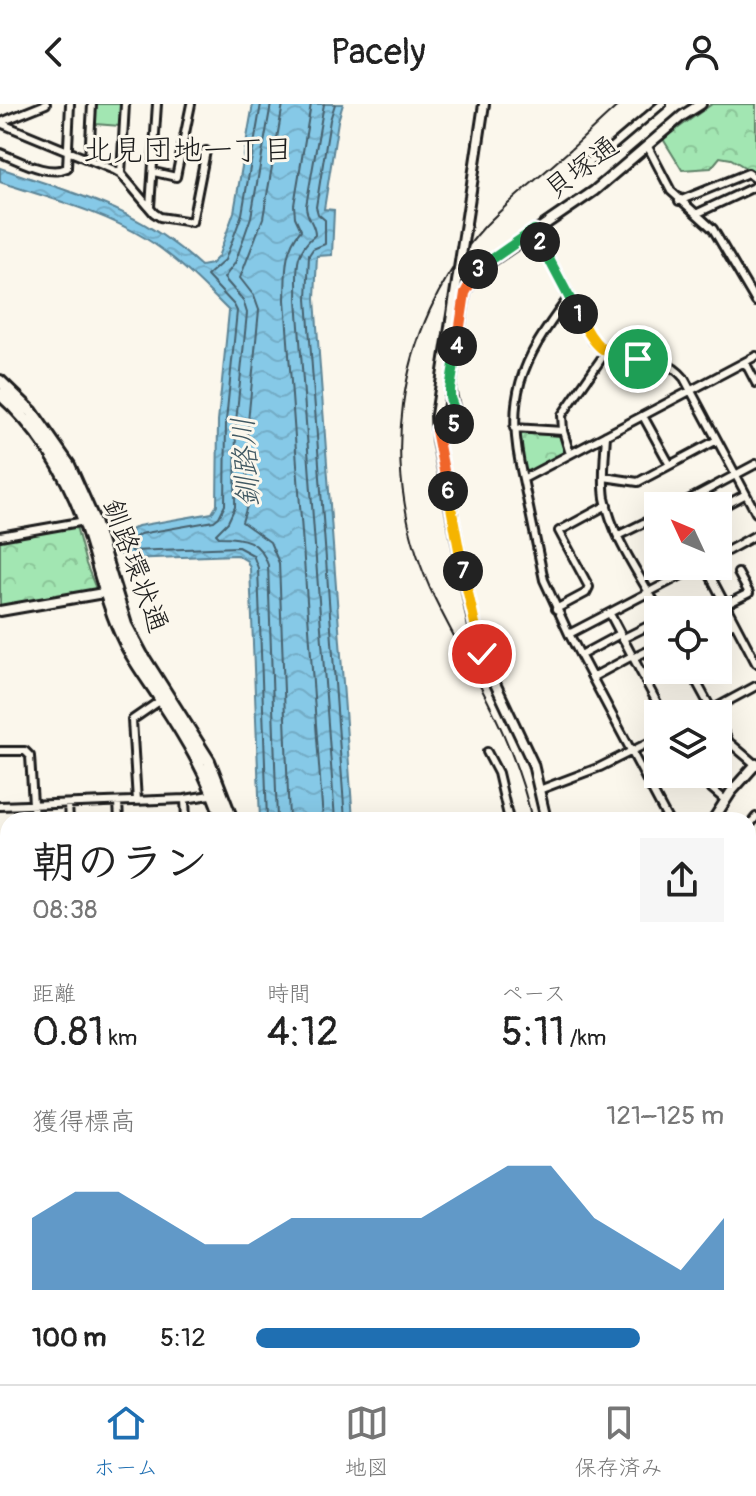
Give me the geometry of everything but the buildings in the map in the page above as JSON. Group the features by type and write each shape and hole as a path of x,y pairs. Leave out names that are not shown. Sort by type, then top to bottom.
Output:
{"highway":[{"name":"釧路環状通","path":"0,381 45,428 69,465 126,646 228,812"},
{"name":"釧路環状通","path":"0,394 25,419 51,453 88,520"},
{"name":"釧路環状通","path":"110,592 134,641 198,741 218,793 221,812"}],"street":[{"path":"0,123 46,104"},
{"path":"0,153 42,169 59,171 67,168 70,104"},
{"path":"89,160 92,104"},
{"path":"121,174 125,104"},
{"path":"150,207 157,104"},
{"path":"154,172 176,177 191,104"},
{"path":"484,104 436,430 475,632 488,668 523,739 544,812"},
{"path":"576,163 580,167 602,155 662,104"},
{"name":"貝塚通","path":"436,430 445,429 457,421 450,389 468,284 482,266 594,191 682,116 701,104"},
{"path":"0,123 121,174 160,217 192,222 206,151"},
{"path":"647,145 679,201 698,213 713,229 756,302"},
{"path":"679,201 748,173 756,179"},
{"path":"698,213 756,186"},
{"path":"534,230 593,341 616,357 669,363 684,378 756,513"},
{"path":"569,297 532,351 520,379 514,428 523,479 544,580 556,609 664,812"},
{"path":"570,454 562,415 606,352"},
{"path":"523,479 756,356"},
{"path":"745,362 756,383"},
{"path":"643,416 670,465"},
{"path":"514,428 563,431"},
{"path":"606,435 604,477 607,505 651,596"},
{"path":"604,477 638,482 717,440"},
{"path":"704,492 756,464"},
{"path":"732,502 746,494"},
{"path":"556,609 586,593 589,587 559,531 607,505"},
{"path":"0,536 88,520"},
{"path":"619,535 644,523"},
{"path":"732,548 756,535"},
{"path":"732,601 752,591 738,573"},
{"path":"569,634 673,580"},
{"path":"0,611 110,592"},
{"path":"610,614 656,700"},
{"path":"732,619 756,663"},
{"path":"581,655 644,627"},
{"path":"593,677 644,652"},
{"path":"732,701 756,686"},
{"path":"137,801 132,720 161,700"},
{"path":"718,812 756,765 732,745"},
{"path":"539,790 644,746"},
{"path":"0,751 25,751 30,756 33,812"},
{"path":"487,752 498,773 507,812"},
{"path":"711,788 725,800"},
{"path":"0,806 185,799 218,793"},
{"path":"185,799 186,812"},
{"path":"118,802 119,812"},
{"path":"68,804 68,812"}],"green space":[{"path":"96,104 121,104 120,126 95,124"},
{"path":"712,104 756,104 756,174 731,159 720,157 711,168 682,170 663,139"},
{"path":"520,431 561,433 567,453 528,473 523,471"},
{"path":"76,526 95,592 0,607 0,539"}],"water":[{"name":"釧路川","path":"253,104 343,104 324,209 334,210 332,255 317,256 315,299 352,812 260,812 250,568 247,561 237,555 127,559 121,555 117,537 138,526 212,513 217,505 218,421 229,311 199,281 145,238 92,213 0,182 0,168 82,196 131,217 178,246 201,266 211,264 218,257 234,212"}],"railway":[{"path":"530,812 503,733 435,599 416,552 405,503 400,454 403,405 413,356 430,310 454,266 494,217 620,104"}],"district":[{"name":"北見団地一丁目","path":"188,150"}],"route":[{"path":"482,654 475,632 436,430 445,429 457,421 450,389 468,284 482,266 534,230 593,341 616,357 638,359"}]}
